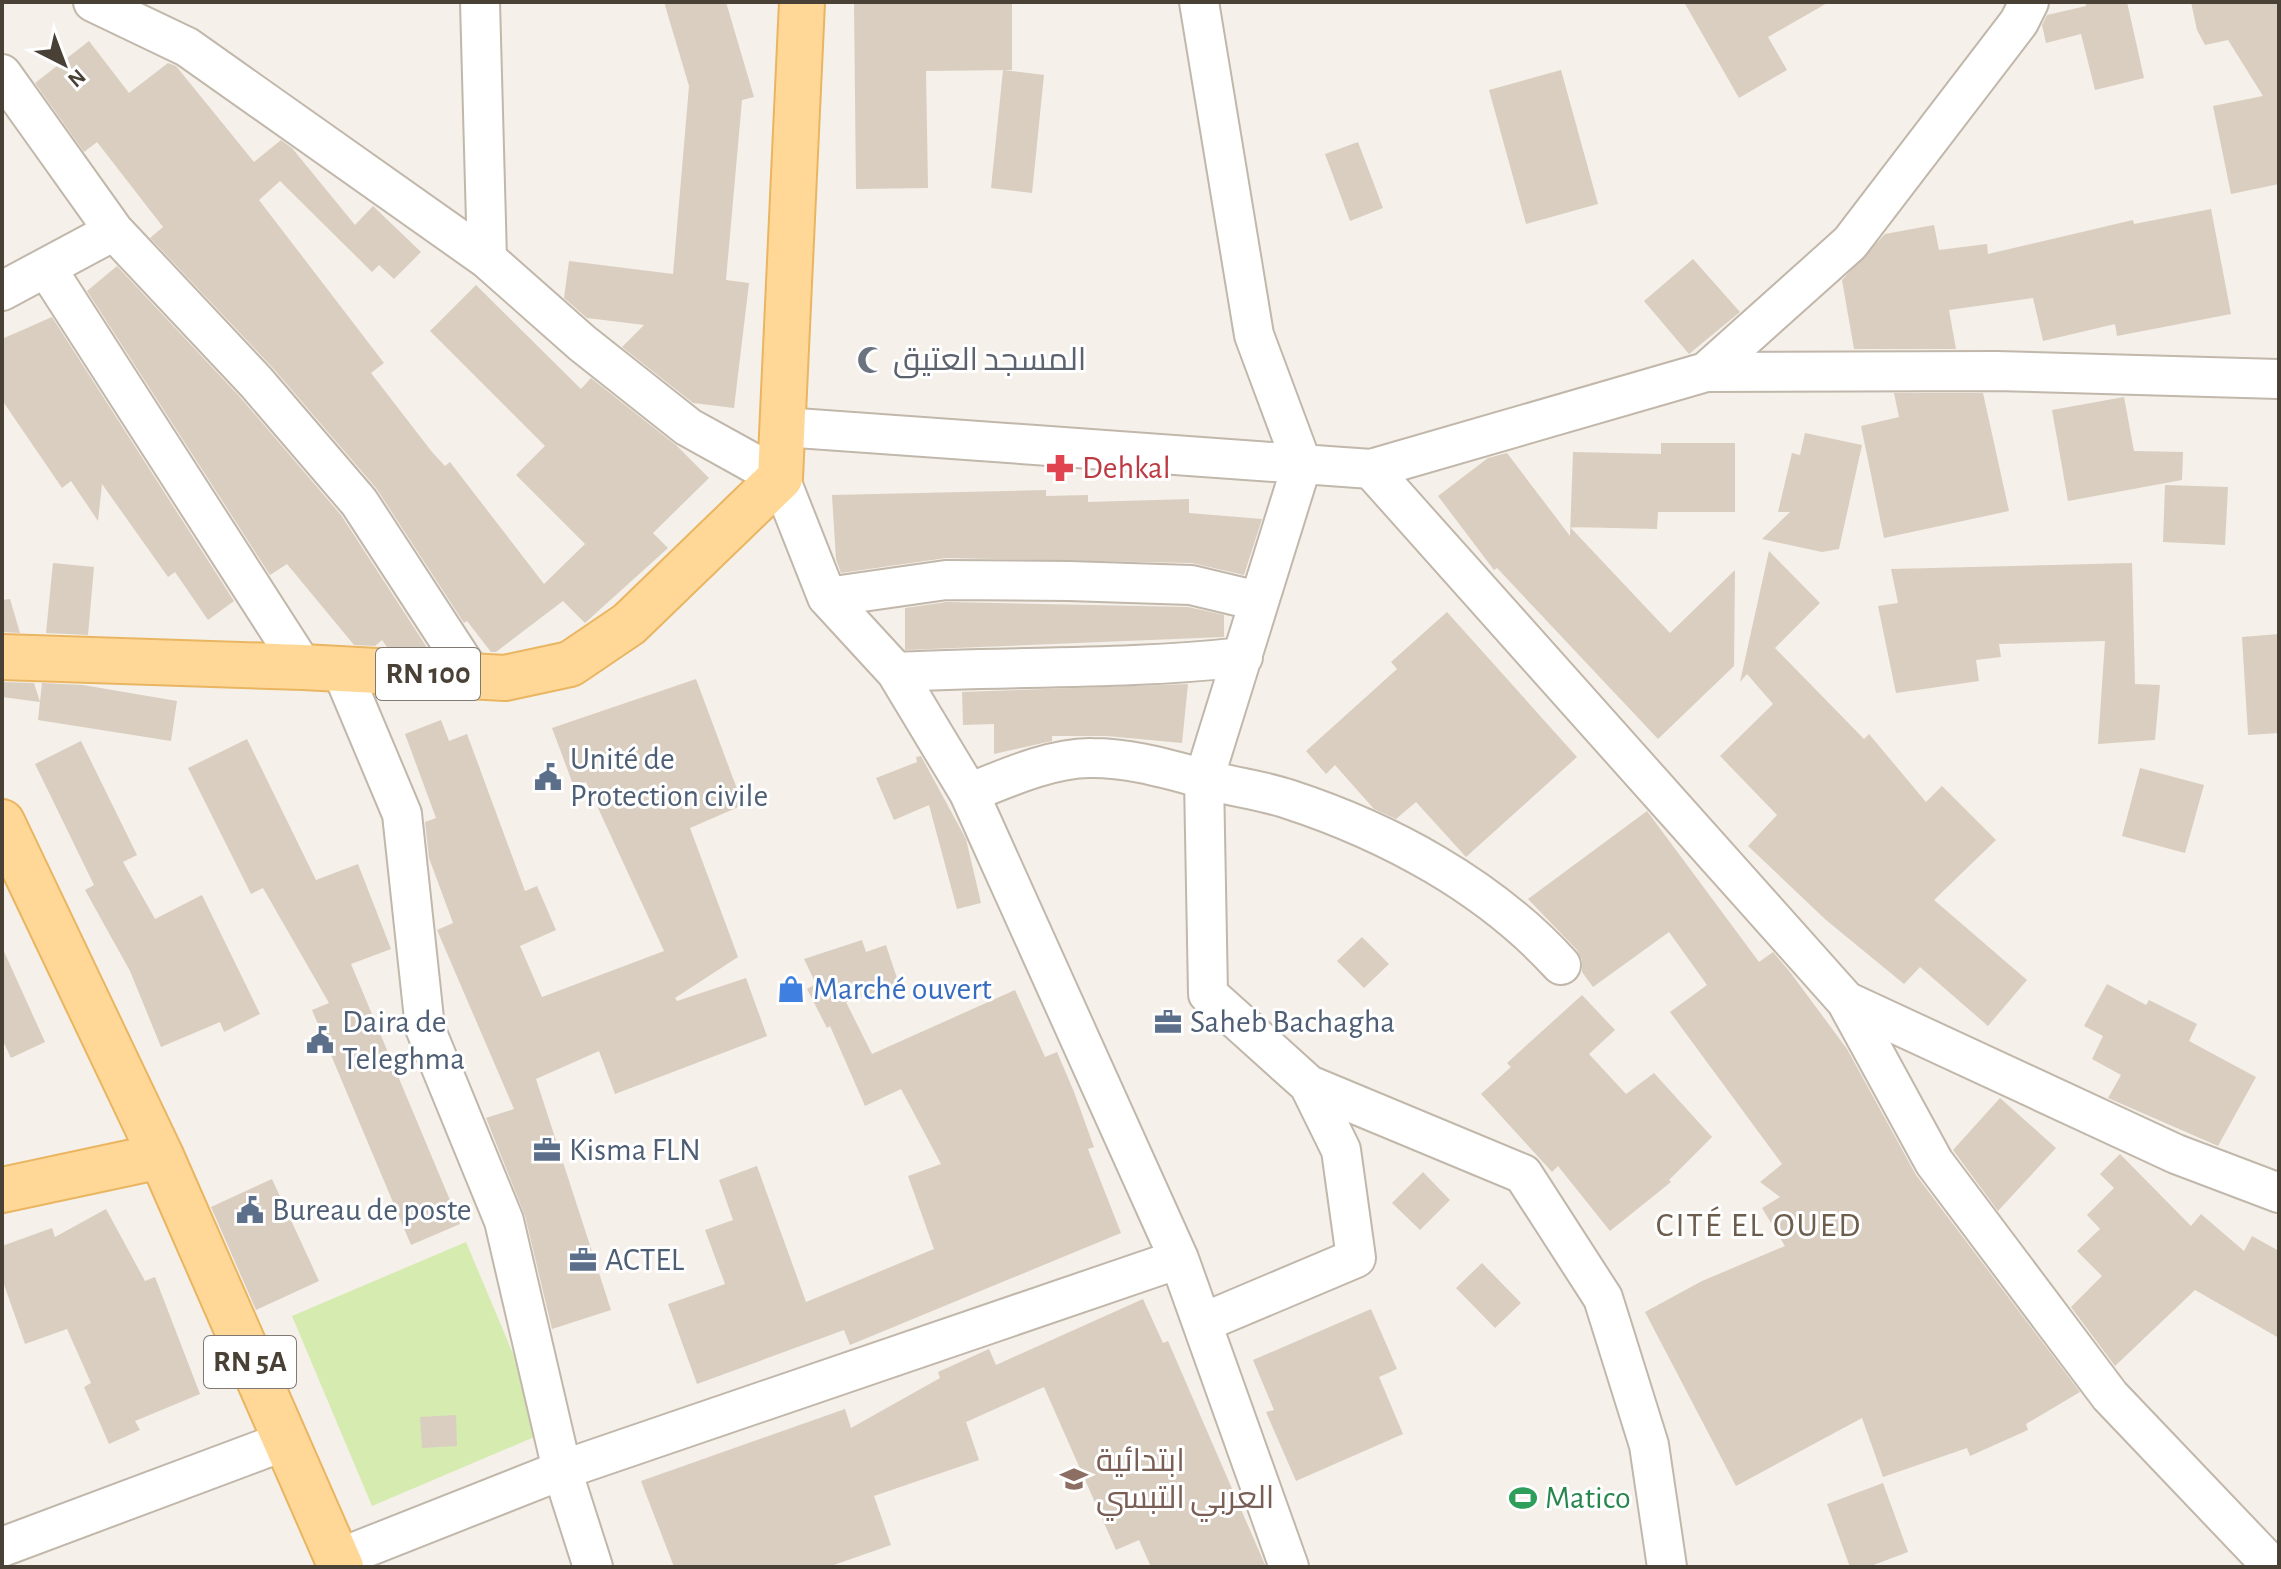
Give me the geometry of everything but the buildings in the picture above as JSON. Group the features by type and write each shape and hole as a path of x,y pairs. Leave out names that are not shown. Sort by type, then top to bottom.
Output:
{"main road":[{"path":"780,478 802,2"},
{"name":"RN 100","path":"2,657 505,678 570,664 629,624 780,478"},
{"path":"2,822 161,1156 2,1190"},
{"name":"RN 5A","path":"161,1156 339,1563"}],"street":[{"path":"93,2 187,47 487,259 582,343 688,427 780,478 827,597 896,672 969,793 1179,1259 1289,1567"},
{"path":"480,2 487,259"},
{"path":"1199,2 1254,335 1302,464 1204,779 1208,994 1309,1085 1523,1174 1603,1298 1649,1445 1667,1567"},
{"path":"1706,372 1850,243 2019,22 2029,2"},
{"path":"2,74 114,231 256,382 359,502 473,677"},
{"path":"2,291 114,231"},
{"path":"47,269 322,668 402,814 425,1028 504,1221 562,1470 593,1567"},
{"path":"783,427 1371,469 1706,372 1996,371 2279,379"},
{"path":"1371,469 1846,1001 1934,1162 2110,1396 2273,1567"},
{"path":"827,597 946,580 1069,581 1191,585 1258,601"},
{"path":"896,672 1015,666 1159,666 1243,657"},
{"path":"969,793 1019,772 1089,757 1158,765 1286,798 1359,826 1409,850 1505,911 1561,965"},
{"path":"1846,1001 2176,1154 2279,1193"},
{"path":"1202,1323 1356,1258 1341,1150 1309,1085"},
{"path":"339,1563 562,1470 1179,1259"},
{"path":"2,1547 285,1441"}],"green space":[{"path":"466,1242 546,1432 372,1506 292,1316"}],"place":[{"name":"المسجد العتيق","path":"871,360"},
{"name":"Dehkal","path":"1060,468"},
{"name":"Unité de Protection civile","path":"548,777"},
{"name":"Marché ouvert","path":"791,989"},
{"name":"Saheb Bachagha","path":"1168,1022"},
{"name":"Daira de Teleghma","path":"320,1040"},
{"name":"Kisma FLN","path":"547,1150"},
{"name":"Bureau de poste","path":"250,1210"},
{"name":"ACTEL","path":"583,1260"},
{"name":"ابتدائية العربي التبسي","path":"1074,1479"},
{"name":"Matico","path":"1523,1498"}],"district":[{"name":"CITÉ EL OUED","path":"1759,1226"}]}
